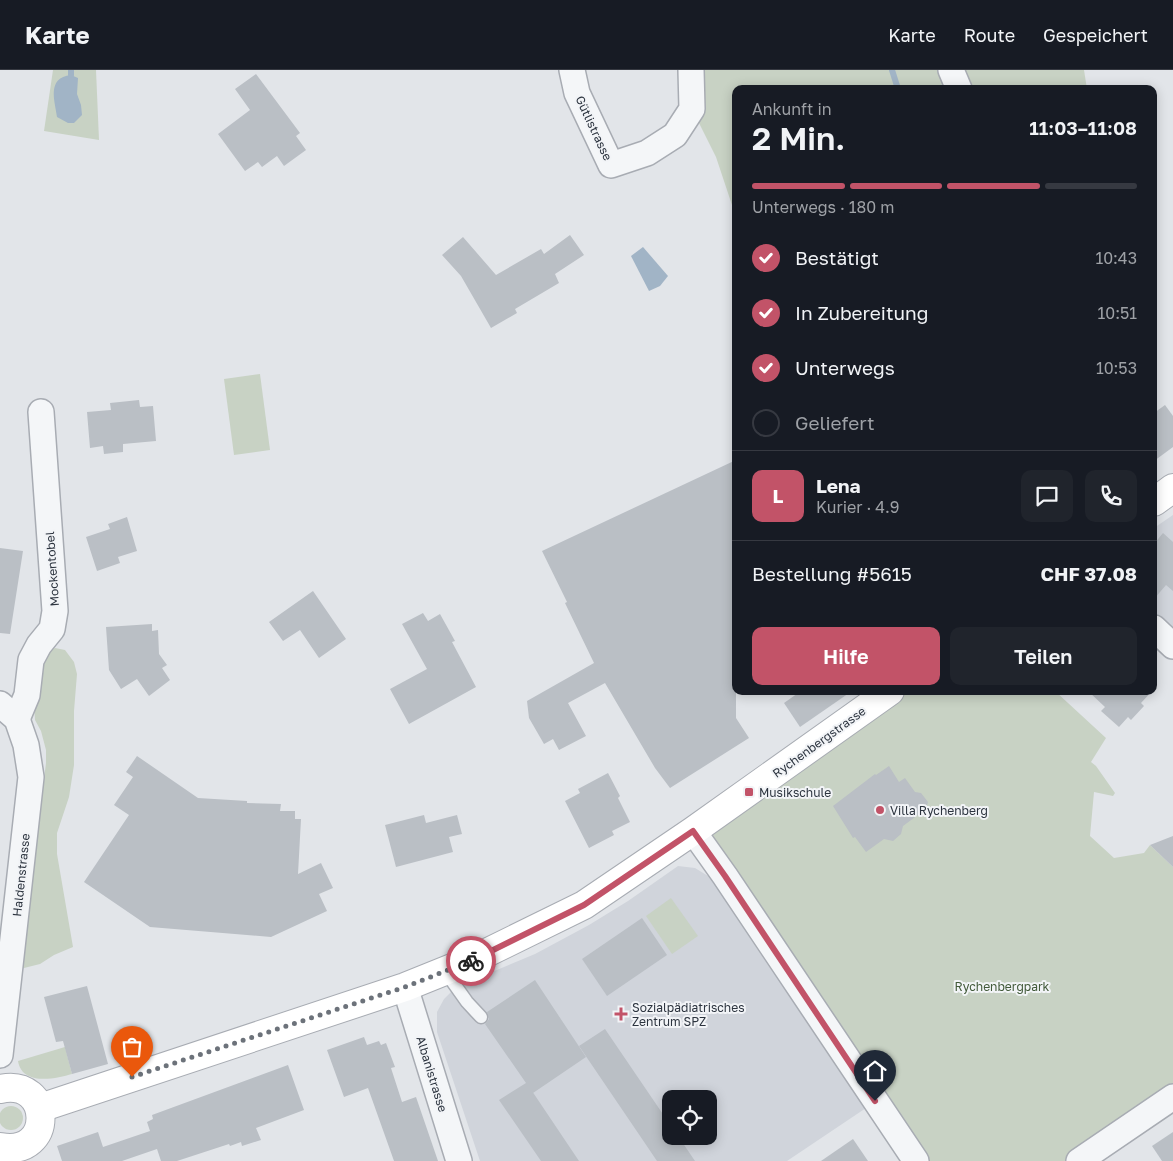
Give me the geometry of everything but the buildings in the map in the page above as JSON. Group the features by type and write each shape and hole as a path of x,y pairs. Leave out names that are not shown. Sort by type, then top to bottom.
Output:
{"street":[{"name":"Gütlistrasse","path":"572,70 577,93 611,165 647,153 675,135 692,109 691,70"},
{"path":"951,70 957,85"},
{"name":"Mockentobel","path":"8,711 27,695 31,660 39,645 52,629 55,611 41,412"},
{"path":"1157,500 1173,488"},
{"path":"1157,631 1173,646"},
{"name":"Rychenbergstrasse","path":"40,1108 405,987 472,960 584,905 693,831 884,695"},
{"name":"Haldenstrasse","path":"0,1056 31,777 26,745 8,711"},
{"path":"693,831 916,1161"},
{"name":"Albanistrasse","path":"405,987 458,1161"},
{"path":"0,1070 0,1089 10,1087 20,1089 36,1100 40,1108 40,1128 35,1137 15,1152"},
{"path":"1079,1161 1173,1097"}],"lane":[{"path":"445,971 480,1017"}],"shaded area":[{"path":"1173,515 1173,644 1157,627 1157,526"},
{"name":"Sozialpädiatrisches Zentrum SPZ","path":"678,866 695,868 713,879 866,1108 787,1161 480,1161 437,1032 437,1012 444,999 461,985 535,954 589,925 628,901"}],"green space":[{"path":"53,70 96,70 99,140 44,131"},
{"path":"691,70 1084,70 1086,85 732,85 732,205 716,157 692,109"},
{"path":"260,374 270,450 234,455 224,379"},
{"path":"55,648 65,650 74,662 77,674 74,711 74,765 69,797 57,833 57,854 73,947 54,955 40,964 20,969 46,763 46,750 41,731 35,720 34,703 40,665 50,651"},
{"name":"Rychenbergpark","path":"884,695 1059,695 1106,738 1091,762 1096,766 1115,793 1113,796 1094,792 1090,836 1114,858 1144,853 1150,845 1173,867 1173,1097 1079,1161 916,1161 693,831"},
{"path":"671,898 698,936 672,954 646,916"},
{"path":"65,1047 72,1074 57,1078 40,1079 26,1074 21,1069 18,1061"},
{"path":"11,1106 16,1107 22,1113 22,1123 16,1129 11,1130 6,1129 0,1123 -1,1118 0,1113 6,1107"}],"water":[{"path":"71,75 78,78 77,94 82,115 74,123 68,123 57,117 54,91 58,81 63,77"},
{"path":"643,247 668,276 660,286 649,291 631,256"}],"waterway":[{"path":"71,70 71,75"},
{"path":"892,70 897,85"}],"way so far":[{"path":"132,1077 405,987 471,961"}],"place":[{"name":"Musikschule","path":"749,792"},
{"name":"Villa Rychenberg","path":"880,810"},
{"name":"Sozialpädiatrisches Zentrum SPZ","path":"621,1014"}],"route":[{"path":"471,961 584,905 693,831 875,1101"}]}
